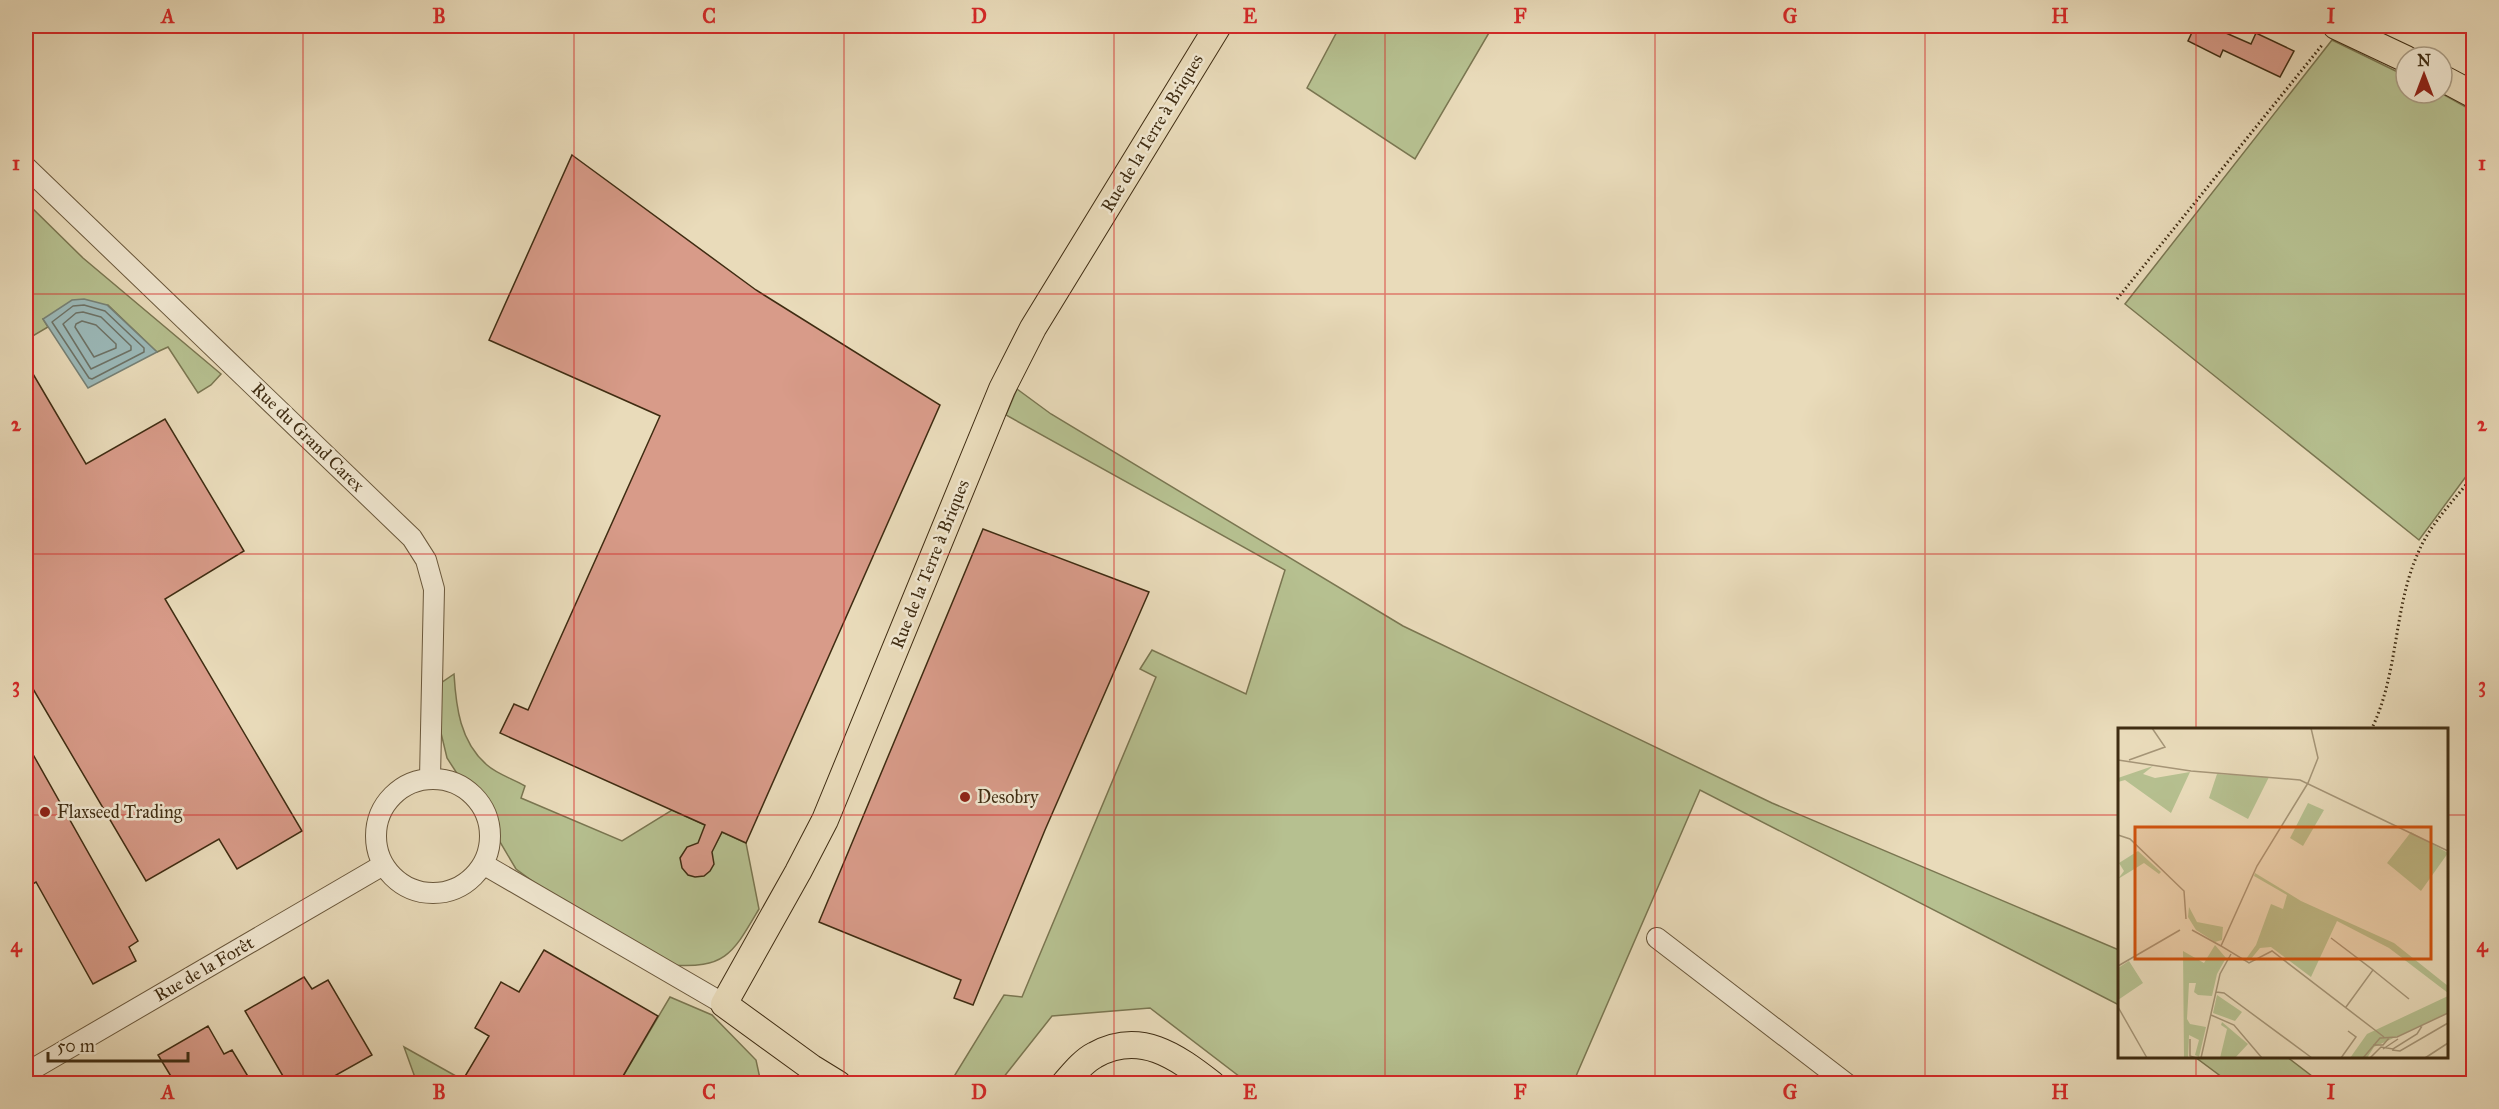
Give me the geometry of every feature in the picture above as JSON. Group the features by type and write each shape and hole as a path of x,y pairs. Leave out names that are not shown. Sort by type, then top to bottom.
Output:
{"main road":[{"name":"Rue de la Terre à Briques","path":"724,1004 825,820 1002,389 1033,328 1218,26"},
{"path":"2337,26 2394,53"},
{"path":"2454,84 2474,95"},
{"path":"724,1004 808,1076 838,1083"},
{"path":"1064,1083 1093,1056 1123,1043 1156,1048 1193,1068 1212,1083"}],"street":[{"name":"Rue du Grand Carex","path":"26,167 412,538 426,560 434,589 430,778"},
{"path":"430,778 447,780 463,787 476,798 486,813 490,830 489,847 483,864 473,877 459,887 442,893 425,893 408,888 394,879 383,865 376,849 375,833 378,816 386,801 398,789 430,778"},
{"path":"483,864 724,1004"},
{"name":"Rue de la Forêt","path":"26,1073 383,865"},
{"path":"1657,938 1847,1083"}],"path":[{"path":"2116,299 2337,26"},
{"path":"2372,728 2387,690 2406,592 2417,555 2425,539 2474,475"}],"green space":[{"path":"1340,26 1493,26 1415,159 1307,88"},
{"path":"2332,40 2394,70 2394,105 2454,105 2454,100 2473,111 2473,467 2419,540 2125,304"},
{"path":"26,202 83,258 221,374 211,385 198,393 168,347 157,352 108,305 43,319 48,327 26,340"},
{"path":"1017,389 1051,414 1403,626 1772,803 2118,950 2118,1004 1700,790 1573,1083 1248,1083 1150,1008 1052,1016 999,1083 950,1083 1004,995 1022,997 1156,677 1140,669 1152,650 1246,694 1285,570 1006,415"},
{"path":"454,674 458,711 465,735 478,756 491,768 525,786 521,798 622,841 672,810 705,825 714,847 722,832 746,843 759,909 742,937 726,955 704,964 671,965 557,899 516,869 500,842 492,812 479,794 458,775 447,758 441,733 441,683"},
{"path":"670,997 712,1015 756,1060 761,1083 619,1083"},
{"path":"404,1047 463,1080 470,1083 417,1083"},
{"path":"2196,1058 2288,1058 2321,1083 2230,1083"}],"water":[{"path":"84,299 107,305 157,352 88,388 43,319 72,300"}],"building":[{"path":"2195,26 2210,26 2251,44 2256,33 2294,51 2280,77 2223,50 2220,57 2188,41"},
{"path":"572,155 756,290 940,405 746,843 722,832 712,852 714,864 704,876 688,875 682,868 680,858 687,847 698,843 705,825 500,733 514,704 528,710 660,416 489,340"},
{"path":"26,362 86,464 165,419 244,551 165,599 302,831 237,869 219,839 146,881 26,677"},
{"name":"Desobry","path":"983,529 1149,592 1045,830 973,1005 954,998 961,980 819,922"},
{"name":"Flaxseed Trading","path":"26,742 138,941 129,947 136,961 93,984 36,882 26,888"},
{"path":"544,950 658,1016 619,1083 461,1083 489,1036 475,1028 501,982 519,992"},
{"path":"304,977 312,989 328,980 372,1055 322,1083 287,1083 245,1011"},
{"path":"208,1026 224,1054 232,1050 252,1083 175,1083 158,1055"}],"place":[{"name":"Desobry","path":"965,797"},
{"name":"Flaxseed Trading","path":"45,812"}]}
